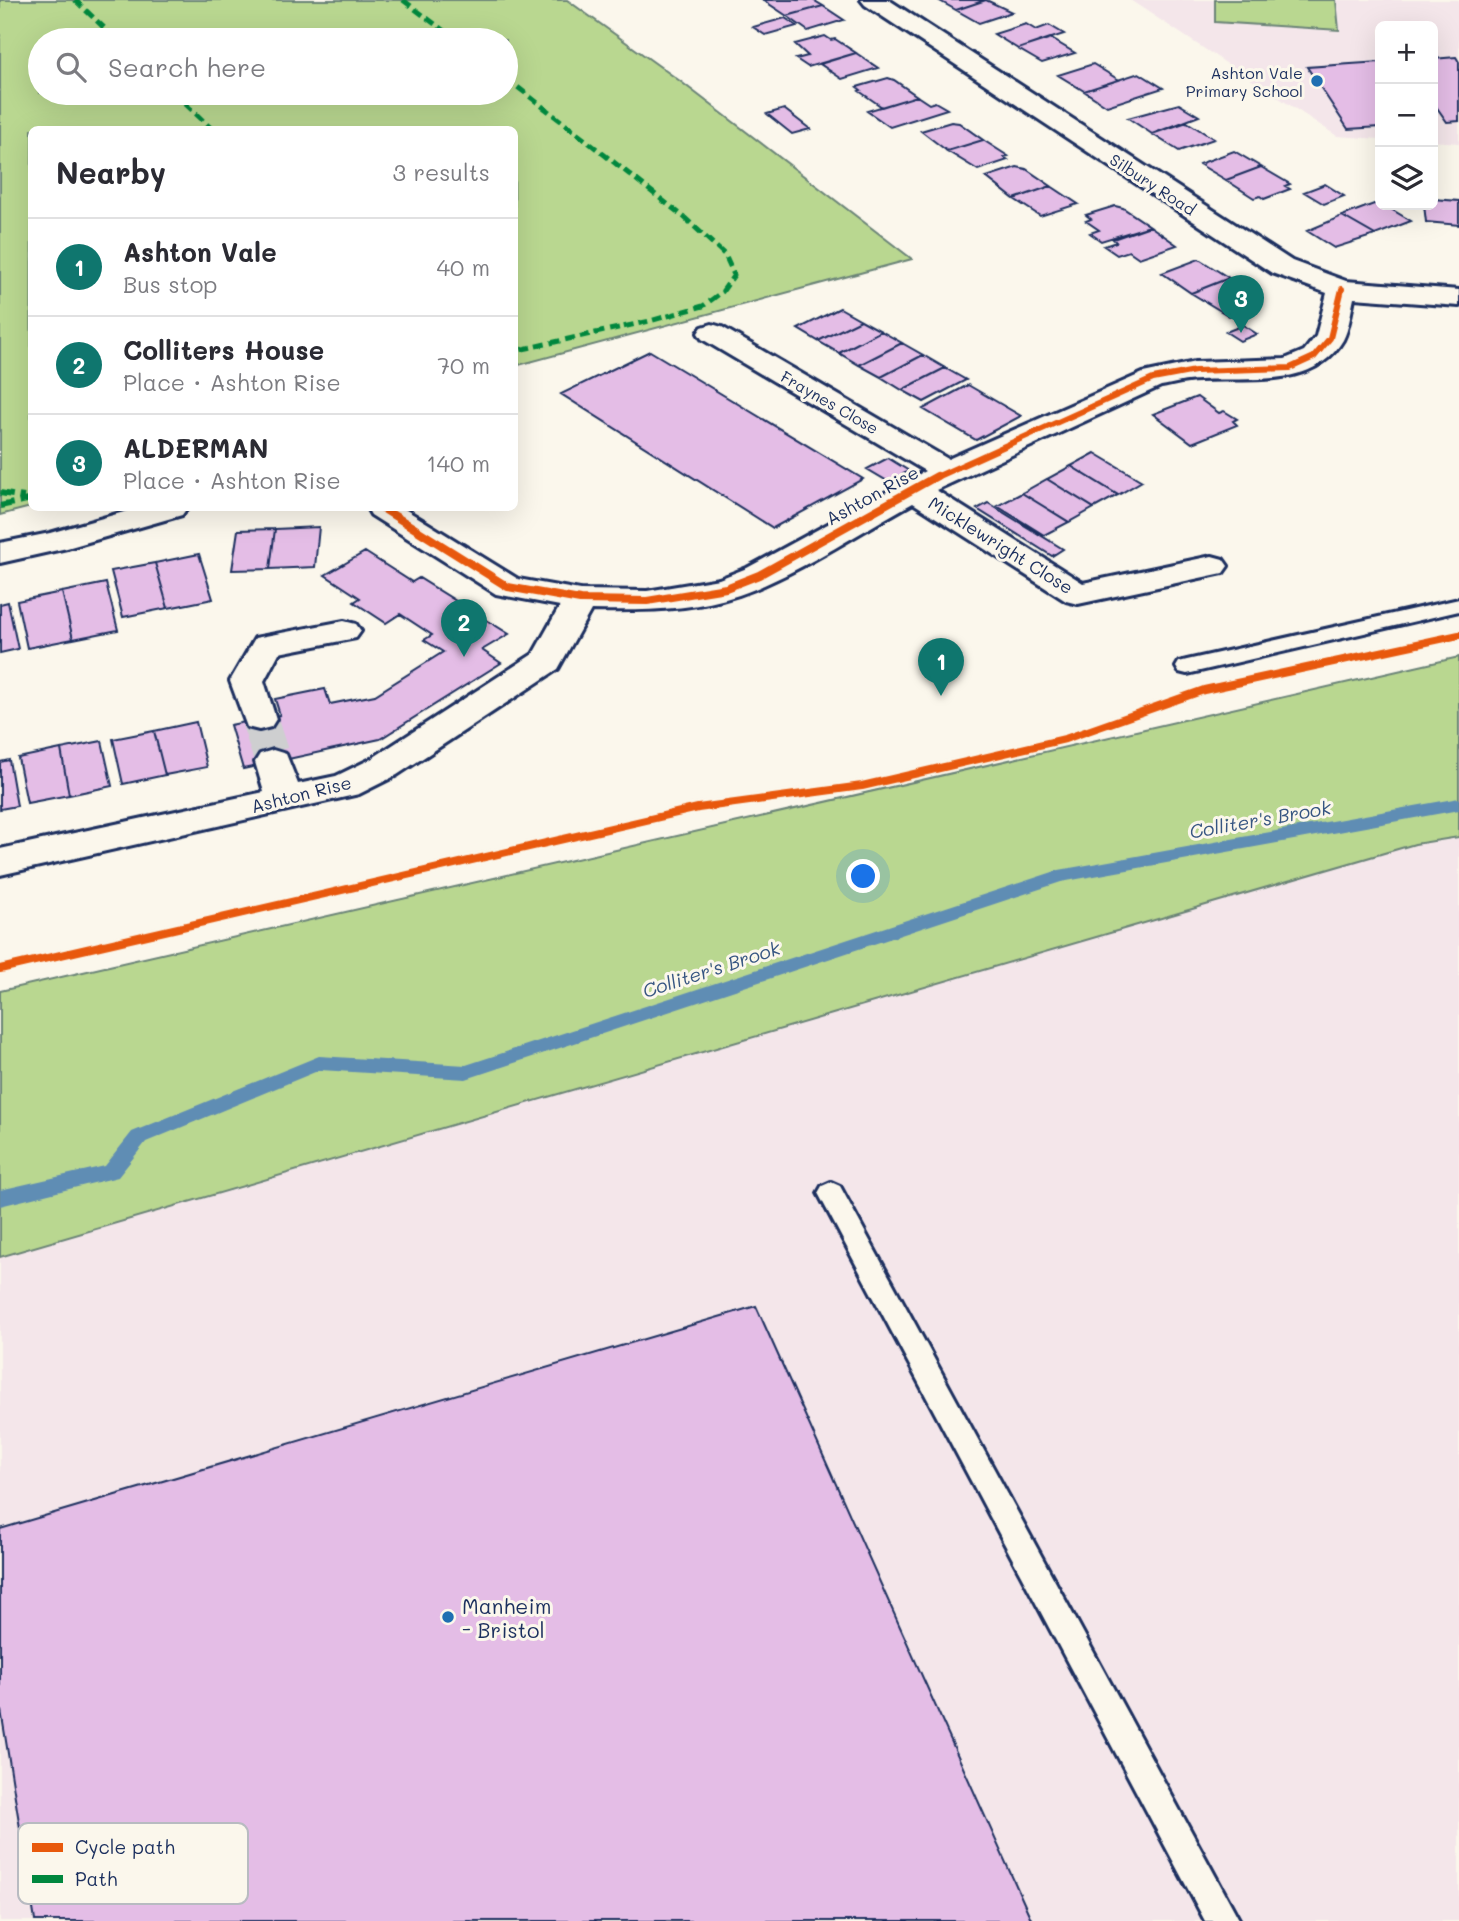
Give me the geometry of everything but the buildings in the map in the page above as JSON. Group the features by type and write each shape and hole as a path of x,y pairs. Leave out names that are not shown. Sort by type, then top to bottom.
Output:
{"street":[{"name":"Silbury Road","path":"873,0 1282,267 1342,289 1459,298"},
{"name":"Ashton Rise","path":"387,511 509,587 580,600 647,601 726,588 759,575 947,471 1153,379 1195,371 1290,368 1314,357 1330,338 1342,289"},
{"name":"Fraynes Close","path":"712,333 947,471"},
{"name":"Micklewright Close","path":"915,490 1078,594 1212,566"},
{"path":"0,553 56,541 161,511"},
{"name":"Ashton Rise","path":"0,862 346,786 384,766 507,689 546,661 580,600"},
{"path":"259,719 247,681 267,645 344,631"},
{"path":"273,762 285,800"}],"lane":[{"path":"1187,667 1459,606"},
{"path":"831,1193 1223,1921"}],"shaded area":[{"name":"Ashton Vale Primary School","path":"1130,0 1459,0 1459,143 1438,141 1438,21 1375,21 1375,139 1337,136"},
{"path":"1459,837 1459,1921 0,1921 0,1257 1415,844"}],"green space":[{"path":"0,0 567,0 680,81 912,259 518,365 518,126 28,126 28,508 0,515"},
{"path":"1215,0 1336,0 1339,30 1215,22"},
{"path":"1459,657 1459,837 1415,844 0,1257 0,991"}],"waterway":[{"name":"Colliter's Brook","path":"0,1198 111,1172 139,1137 319,1063 466,1072 1059,876 1459,804"}],"tunnel":[{"path":"259,719 273,762"}],"marked path":[{"path":"75,0 104,28"},
{"path":"403,0 440,28"},
{"path":"518,87 684,217 725,255 734,275 722,292 703,306 650,321 518,350"},
{"path":"187,105 209,126"},
{"path":"0,493 24,497"},
{"path":"0,506 28,500"}],"cycle path":[{"path":"387,511 508,587 580,600 647,601 726,588 759,575 947,471 1153,379 1195,371 1290,368 1314,357 1330,338 1342,289"},
{"path":"0,969 698,808 862,786 1065,739 1204,690 1459,635"}],"place":[{"name":"Ashton Vale Primary School","path":"1317,81"},
{"name":"ALDERMAN","path":"1241,333"},
{"name":"Colliters House","path":"464,657"},
{"name":"Ashton Vale","path":"941,696"},
{"name":"Manheim - Bristol","path":"448,1617"}]}
